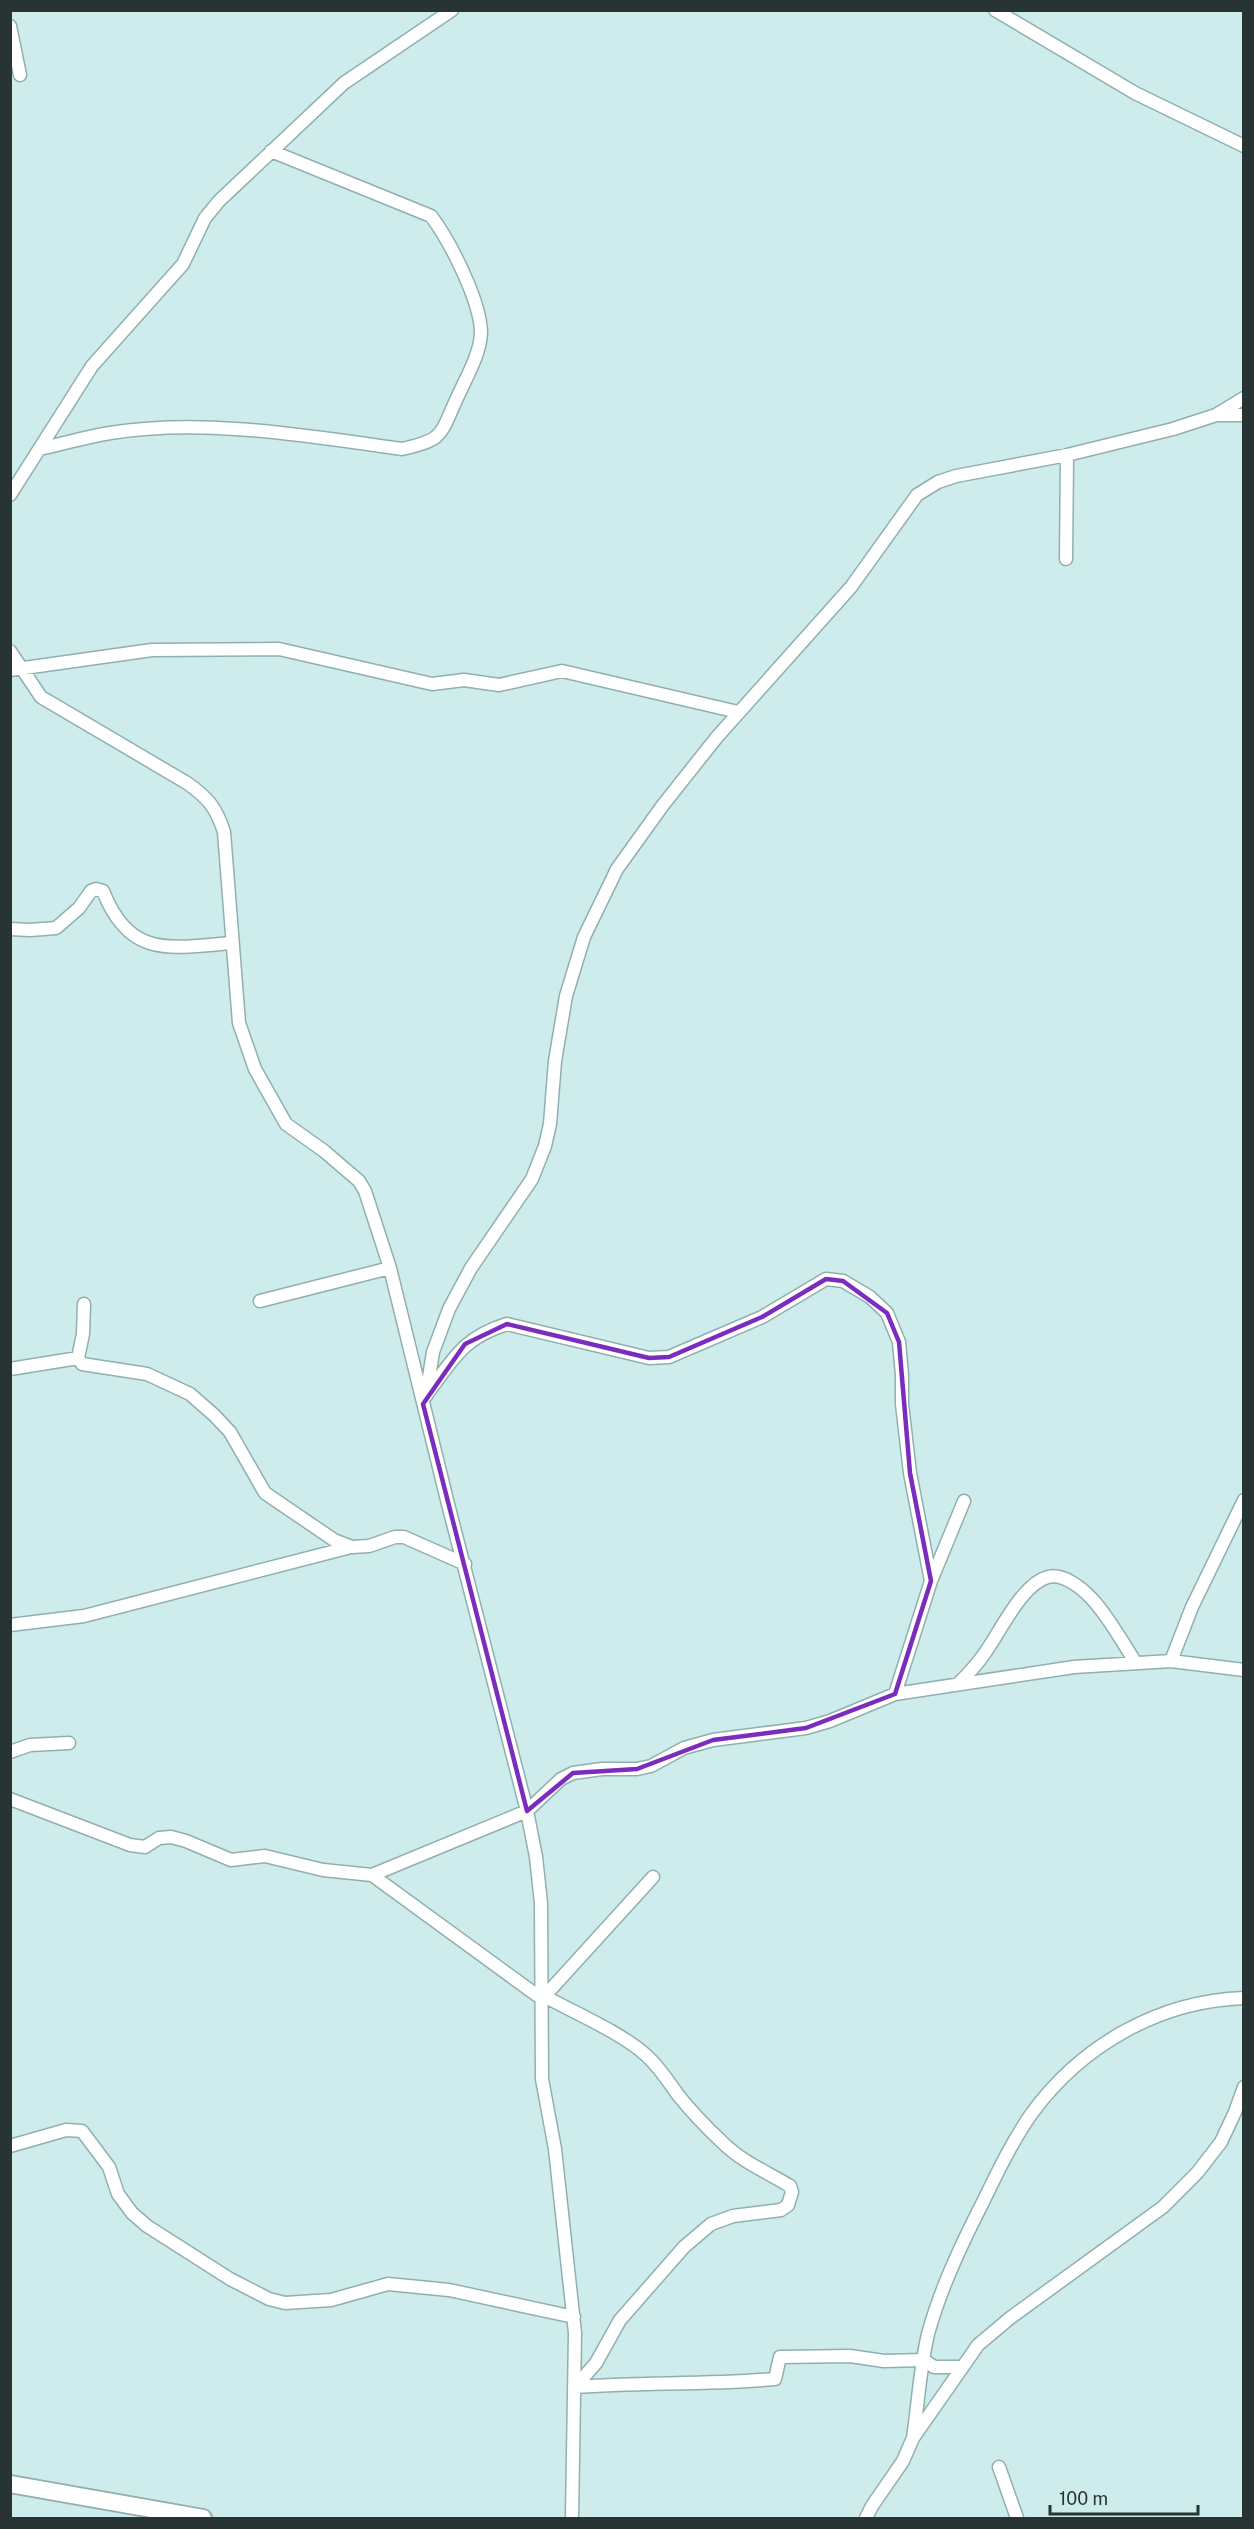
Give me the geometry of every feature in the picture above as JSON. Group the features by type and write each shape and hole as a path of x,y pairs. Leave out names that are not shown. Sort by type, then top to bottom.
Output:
{"main road":[{"path":"10,2484 203,2518"}],"street":[{"path":"10,495 92,366 183,264 205,218 219,201 344,83 452,10"},
{"path":"995,10 1135,93 1244,146"},
{"path":"10,26 20,75"},
{"path":"39,449 110,433 165,428 223,428 402,449 439,437 478,350 481,332 467,283 445,234 431,216 271,150"},
{"path":"424,1400 433,1352 450,1309 471,1268 532,1179 545,1146 550,1124 555,1061 566,996 584,937 617,869 663,805 738,712 851,587 917,495 938,482 957,476 1067,454 1173,429 1216,415 1244,398"},
{"path":"1216,415 1244,415"},
{"path":"1066,559 1067,454"},
{"path":"16,669 152,650 279,649 432,684 464,680 499,685 562,672 738,712"},
{"path":"10,651 16,669 41,697 187,783 204,795 217,810 224,832 238,1023 255,1069 286,1124 324,1151 363,1186 390,1268 527,1811 536,1857 541,1903 542,2079 555,2149 574,2317 572,2518"},
{"path":"10,929 56,928 79,908 91,891 96,889 104,891 113,915 135,938 155,945 232,943"},
{"path":"260,1301 390,1268"},
{"path":"424,1400 465,1344 486,1331 507,1324 649,1358 669,1357 762,1317 826,1279 843,1281 870,1297 887,1313 899,1342 909,1473 931,1581"},
{"path":"84,1304 83,1334 78,1358 82,1364 147,1374 189,1394 214,1414 230,1432 265,1493 320,1532 352,1546"},
{"path":"10,1369 78,1358"},
{"path":"1171,1661 1192,1606 1244,1500"},
{"path":"895,1694 931,1581 964,1501"},
{"path":"10,1625 84,1616 352,1546 369,1546 395,1537 404,1537 465,1564"},
{"path":"958,1684 982,1658 1024,1595 1041,1580 1051,1576 1062,1578 1078,1587 1092,1599 1136,1663"},
{"path":"10,1799 130,1845 145,1848 159,1838 171,1837 186,1840 231,1860 265,1856 323,1870 372,1875 527,1811 561,1779 573,1773 602,1769 637,1769 651,1766 684,1748 713,1740 806,1728 830,1721 895,1694 1074,1667 1171,1661 1244,1670"},
{"path":"10,1752 30,1745 69,1743"},
{"path":"372,1875 543,1997 606,2030 645,2054 668,2077 679,2095 723,2143 741,2158 790,2186 792,2192 788,2205 781,2210 733,2216 711,2224 684,2247 620,2320 596,2363 575,2386"},
{"path":"543,1997 652,1877"},
{"path":"913,2438 928,2335 948,2276 969,2229 1031,2115 1058,2081 1086,2055 1128,2030 1168,2011 1213,2000 1244,1998"},
{"path":"866,2518 903,2461 913,2438 978,2345 1010,2318 1163,2208 1197,2174 1221,2142 1236,2112 1244,2086"},
{"path":"10,2146 66,2130 82,2131 109,2167 118,2194 132,2213 147,2226 230,2279 269,2299 285,2303 331,2300 388,2284 449,2290 574,2317"},
{"path":"575,2386 627,2383 718,2384 775,2379 780,2357 850,2356 884,2361 924,2360 934,2367 962,2367"},
{"path":"999,2467 1017,2518"}],"highlighted area":[{"path":"826,1279 843,1281 887,1313 899,1342 910,1473 931,1581 895,1694 806,1728 713,1740 637,1769 573,1773 527,1811 423,1404 465,1344 507,1324 649,1358 669,1357 762,1317"}]}
